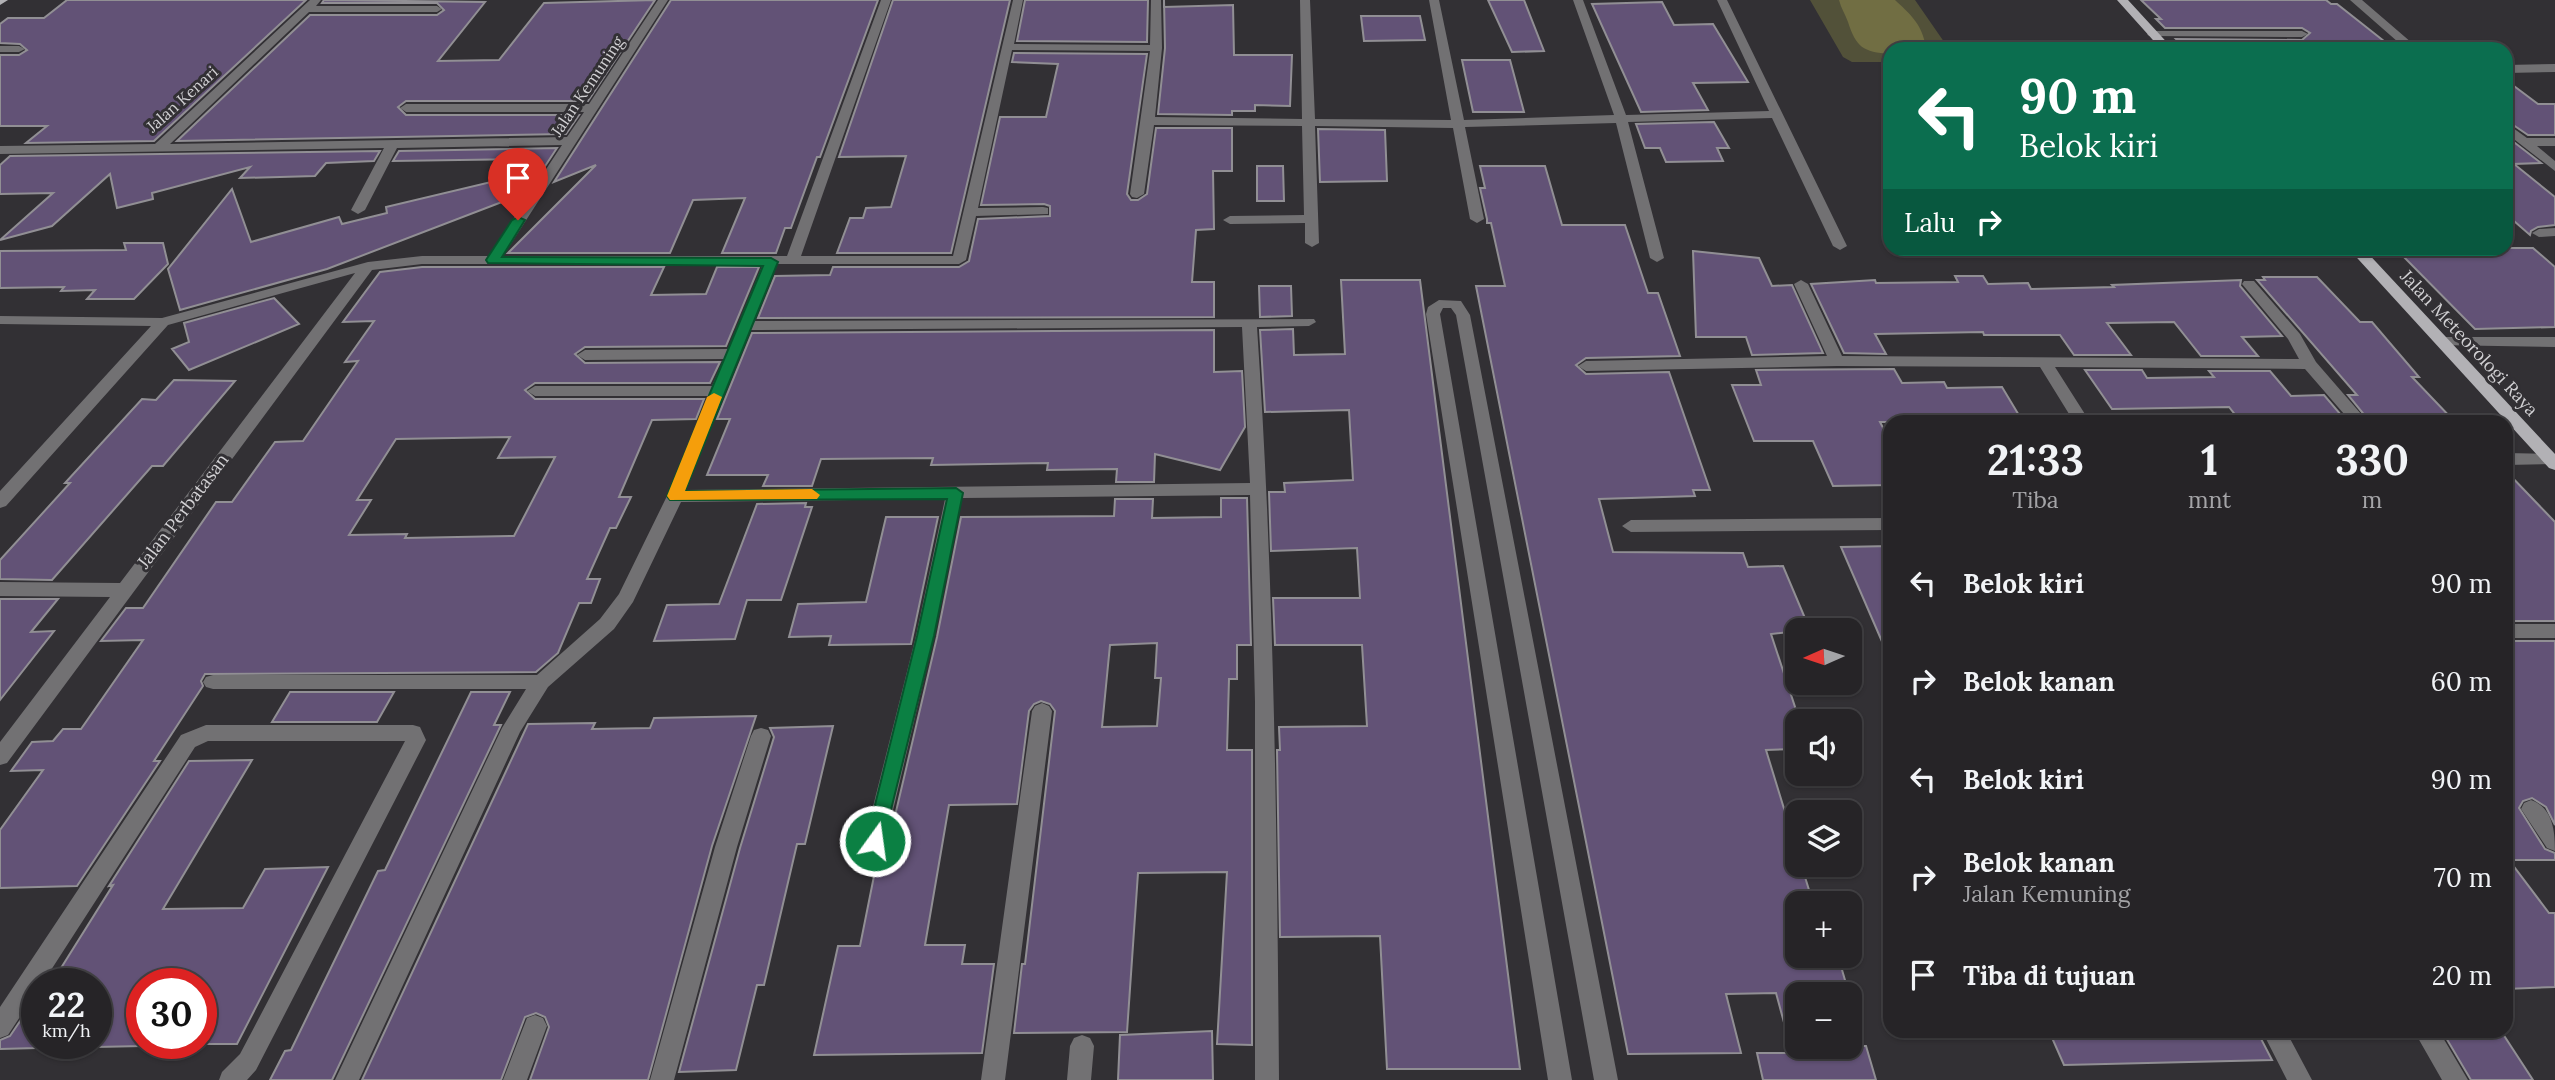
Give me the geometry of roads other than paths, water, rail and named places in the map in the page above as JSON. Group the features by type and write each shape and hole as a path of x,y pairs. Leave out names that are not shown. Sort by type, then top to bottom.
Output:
{"main road":[{"path":"2122,0 2160,42"},
{"name":"Jalan Meteorologi Raya","path":"2362,256 2510,415"},
{"name":"Jalan Meteorologi Raya","path":"2513,418 2553,462"}],"street":[{"name":"Jalan Kenari","path":"0,150 159,147 316,0"},
{"name":"Jalan Kemuning","path":"493,260 663,0"},
{"path":"792,262 886,0"},
{"path":"0,320 163,322 201,309 368,267 422,260 960,260 1018,0"},
{"path":"1137,194 1149,121 1156,48 1156,0"},
{"path":"1306,0 1312,243"},
{"path":"1434,0 1456,124 1477,219"},
{"path":"1578,0 1621,120 1657,258"},
{"path":"1722,0 1840,246"},
{"path":"2355,0 2405,42"},
{"path":"306,9 437,9"},
{"path":"2153,34 2302,34"},
{"path":"1008,47 1156,48"},
{"path":"0,49 19,49"},
{"path":"2513,69 2555,68"},
{"path":"406,107 592,108"},
{"path":"1149,121 1456,124 1777,114"},
{"path":"2513,133 2555,167"},
{"path":"159,147 569,141"},
{"path":"2525,142 2555,142"},
{"path":"358,210 392,144"},
{"path":"970,212 1043,211"},
{"path":"1230,220 1310,219"},
{"path":"2539,233 2555,232"},
{"path":"347,1080 494,762 541,682 607,624 620,608 675,496 771,262"},
{"name":"Jalan Perbatasan","path":"0,757 368,267"},
{"path":"1801,284 1836,361"},
{"path":"2249,285 2295,337 2309,364 2354,415"},
{"path":"1560,1080 1433,314 1439,304 1456,304 1462,315 1606,1080"},
{"path":"0,502 163,322"},
{"path":"744,326 1309,322"},
{"path":"1249,323 1261,489 1267,871 1267,1080"},
{"path":"2443,342 2555,342"},
{"path":"585,355 733,354"},
{"path":"1586,366 1836,361 2309,364"},
{"path":"2045,363 2078,415"},
{"path":"535,391 717,391"},
{"path":"2513,459 2553,462"},
{"path":"675,496 1261,489"},
{"path":"869,866 925,636 956,493"},
{"path":"1631,526 1883,524"},
{"path":"1474,555 1507,555"},
{"path":"0,589 124,590"},
{"path":"2513,631 2555,631"},
{"path":"213,682 541,682"},
{"path":"993,1080 1042,711"},
{"path":"0,1027 188,741 206,733 413,733 416,740 248,1062 231,1080"},
{"path":"662,1080 726,848 761,736"},
{"path":"2531,809 2555,842"},
{"path":"515,1080 535,1026"},
{"path":"2278,1038 2300,1080"},
{"path":"2430,1038 2456,1080"},
{"path":"1079,1080 1082,1046"}]}
